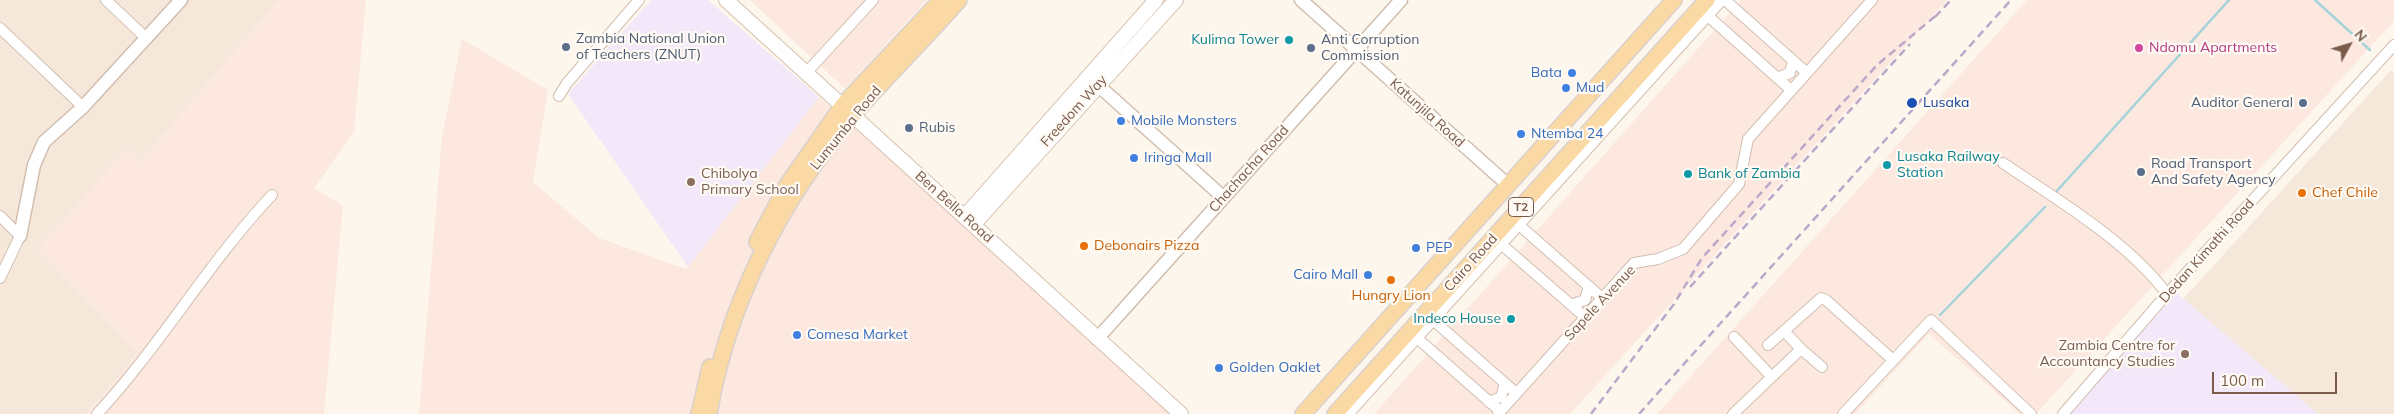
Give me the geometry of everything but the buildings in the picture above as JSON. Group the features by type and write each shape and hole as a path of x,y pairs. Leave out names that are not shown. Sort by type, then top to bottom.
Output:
{"main road":[{"name":"Ben Bella Road","path":"726,0 1181,414"},
{"name":"Lumumba Road","path":"699,414 719,334 762,230 787,185 941,0"},
{"name":"Lumumba Road","path":"709,414 726,345 743,295 763,252 798,191 848,110 960,0"},
{"name":"Freedom Way","path":"969,220 1093,81 1156,0"},
{"name":"Freedom Way","path":"1093,81 1152,26 1176,0"},
{"name":"Cairo Road","path":"1303,414 1674,0"},
{"name":"Cairo Road","path":"1335,414 1387,364 1588,141 1603,116 1671,49 1707,0"},
{"path":"1141,17 1152,26"},
{"path":"1600,83 1600,91 1605,97 1618,100"},
{"path":"1585,100 1592,100 1598,104 1603,116"},
{"path":"1402,303 1403,311 1407,317 1426,320"},
{"path":"1387,320 1394,320 1401,324 1411,337"}],"street":[{"path":"106,0 145,37"},
{"path":"0,278 20,236 39,150 49,136 83,107 180,0"},
{"path":"559,96 567,83 639,0"},
{"path":"806,73 873,0"},
{"name":"Katunjila Road","path":"1301,0 1508,185"},
{"name":"Chachacha Road","path":"1097,339 1401,0"},
{"path":"1477,264 1501,244 1519,225 1588,141 1671,49 1723,0 1807,73"},
{"name":"Sapele Avenue","path":"1499,413 1634,263 1658,259 1683,249 1739,184 1748,139 1872,0"},
{"path":"1708,16 1791,90"},
{"path":"0,28 83,107"},
{"name":"Dedan Kimathi Road","path":"2063,414 2167,294 2394,44"},
{"path":"1778,78 1790,73 1793,61"},
{"path":"1093,81 1223,197"},
{"path":"2003,163 2124,249 2154,277 2167,294"},
{"path":"97,414 127,381 203,278 272,195"},
{"path":"0,216 20,236"},
{"path":"1519,225 1602,298"},
{"path":"1501,244 1585,317"},
{"path":"1571,305 1585,300 1589,286"},
{"path":"1768,345 1817,300 1826,300 1893,360"},
{"path":"1426,320 1516,393"},
{"path":"1843,414 1931,320 2031,414"},
{"path":"1784,331 1822,367"},
{"path":"1734,336 1771,376"},
{"path":"1411,337 1489,402 1499,413"},
{"path":"1733,414 1801,349"},
{"path":"1349,413 1387,364"},
{"path":"1489,402 1502,397 1505,384"}],"shaded area":[{"path":"0,0 279,0 140,162 127,149 138,353 86,414 0,414"},
{"path":"279,0 366,0 354,132 314,188 343,206 324,414 86,414 138,353 37,250 127,148 140,162"},
{"name":"Chibolya Primary School","path":"651,0 708,0 819,97 688,267 568,94"},
{"path":"750,0 927,0 845,89"},
{"path":"1741,0 1947,0 1570,414 1374,414"},
{"path":"2027,0 2394,0 2394,21 2036,414 2020,414 1929,334 1855,414 1657,414"},
{"path":"462,39 548,90 533,182 599,238 686,269 819,97 1181,414 419,414 442,136"},
{"path":"2391,70 2394,73 2394,414 2079,414"},
{"name":"Zambia Centre for Accountancy Studies","path":"2177,293 2318,414 2068,414"}],"waterway":[{"path":"2056,192 2229,0"},
{"path":"2315,0 2370,50"},
{"path":"1940,315 2045,207"}],"railway":[{"path":"1935,17 1951,0"},
{"path":"1639,414 2011,0"},
{"path":"1591,414 1674,304 1702,258 1877,65 1939,13"},
{"path":"1690,287 1910,44"}],"place":[{"name":"Kulima Tower","path":"1289,40"},
{"name":"Zambia National Union of Teachers (ZNUT)","path":"566,47"},
{"name":"Anti Corruption Commission","path":"1311,48"},
{"name":"Ndomu Apartments","path":"2139,48"},
{"name":"Bata","path":"1572,73"},
{"name":"Mud","path":"1566,88"},
{"name":"Lusaka","path":"1912,103"},
{"name":"Auditor General","path":"2303,103"},
{"name":"Mobile Monsters","path":"1121,121"},
{"name":"Rubis","path":"909,128"},
{"name":"Ntemba 24","path":"1521,134"},
{"name":"Iringa Mall","path":"1134,158"},
{"name":"Lusaka Railway Station","path":"1887,165"},
{"name":"Road Transport And Safety Agency","path":"2141,172"},
{"name":"Bank of Zambia","path":"1688,174"},
{"name":"Chibolya Primary School","path":"691,182"},
{"name":"Chef Chile","path":"2302,193"},
{"name":"Debonairs Pizza","path":"1084,246"},
{"name":"PEP","path":"1416,248"},
{"name":"Cairo Mall","path":"1368,275"},
{"name":"Hungry Lion","path":"1391,280"},
{"name":"Indeco House","path":"1511,319"},
{"name":"Comesa Market","path":"797,335"},
{"name":"Zambia Centre for Accountancy Studies","path":"2185,354"},
{"name":"Golden Oaklet","path":"1219,368"}]}
